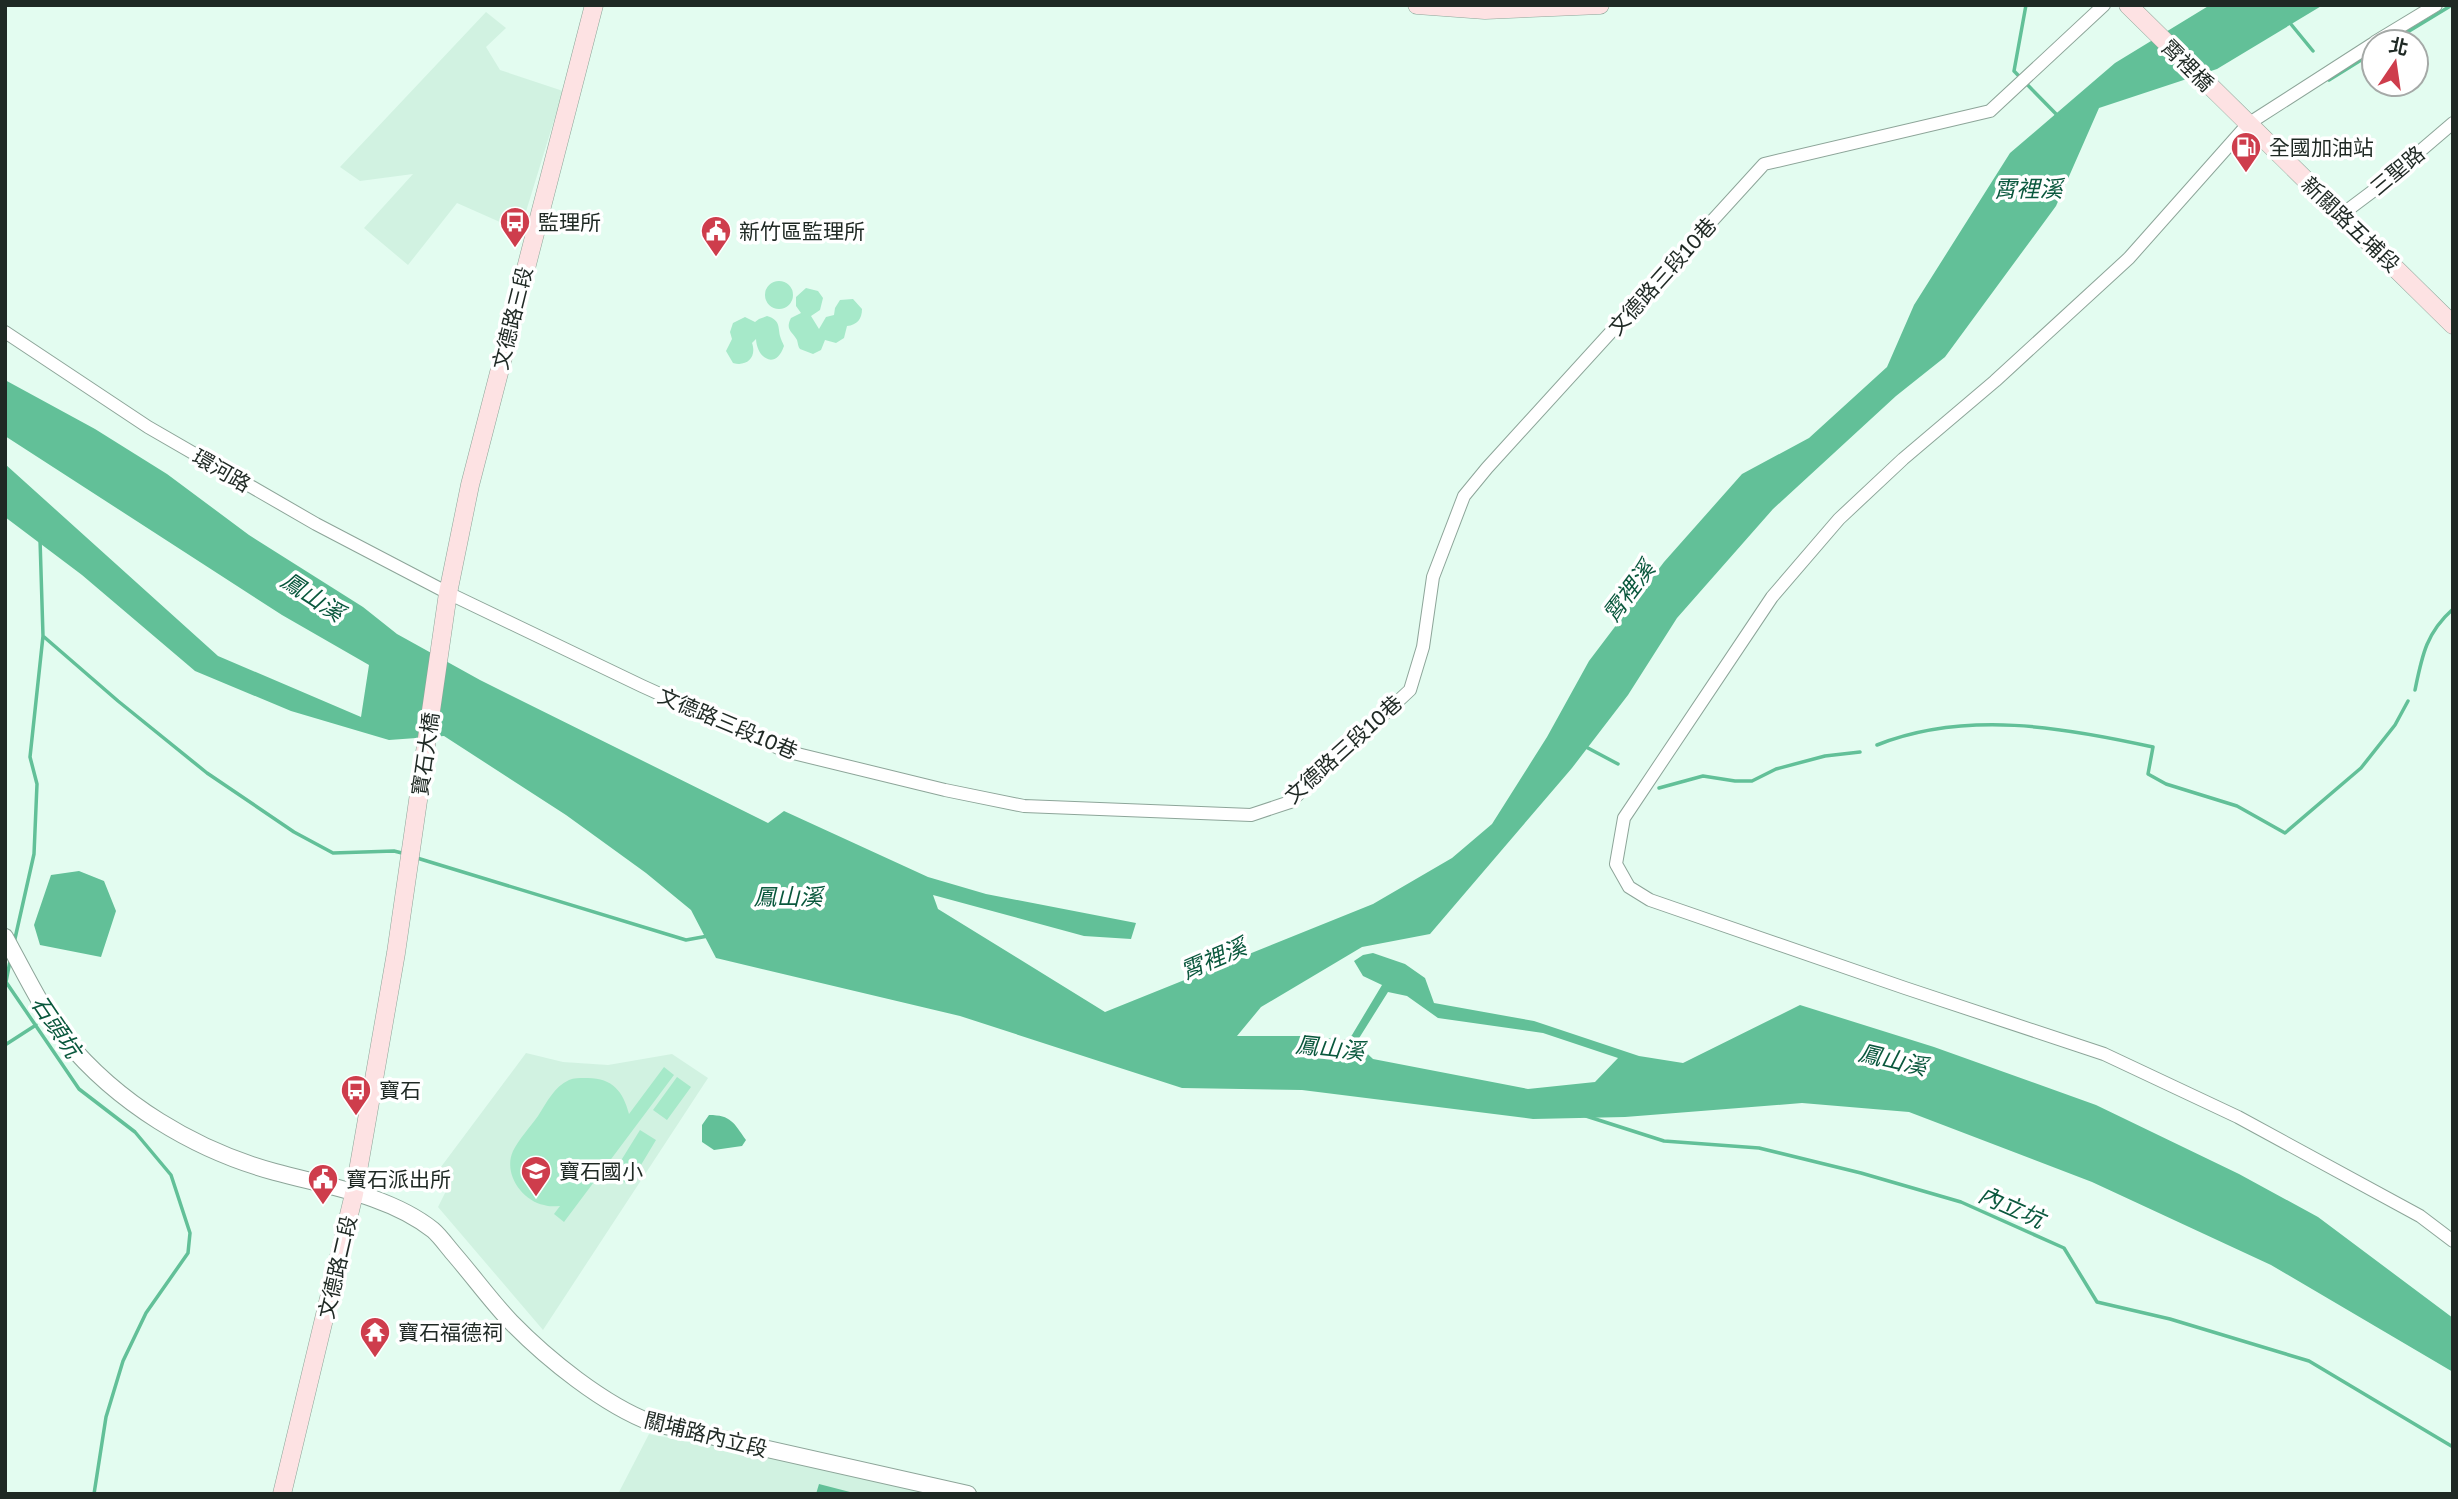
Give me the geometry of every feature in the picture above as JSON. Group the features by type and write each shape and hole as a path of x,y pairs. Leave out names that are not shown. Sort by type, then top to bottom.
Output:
{"main road":[{"name":"文德路三段","path":"449,593 470,485 594,5"},
{"path":"1417,5 1485,10 1600,5"},
{"name":"霄裡橋","path":"2128,5 2248,124"},
{"name":"新關路五埔段","path":"2248,124 2453,325"},
{"name":"寶石大橋","path":"401,914 449,593"},
{"name":"文德路二段","path":"282,1494 354,1194 401,914"}],"street":[{"name":"文德路三段10巷","path":"449,593 785,751 945,790 1024,806 1251,815 1290,802 1409,690 1423,647 1433,578 1464,496 1764,163 1990,111 2104,5"},
{"path":"2397,28 2436,5"},
{"path":"2360,51 2248,124 2129,258 1995,381 1903,458 1839,519 1772,597 1653,772 1624,818 1616,864 1629,887 1650,900 2104,1054 2238,1117 2420,1216 2453,1241"},
{"name":"三聖路","path":"2341,215 2453,123"},
{"name":"環河路","path":"5,332 148,427 316,524 449,593"},
{"name":"關埔路內立段","path":"5,937 62,1035 87,1064 118,1092 186,1138 230,1158 389,1206 433,1230 511,1322 604,1399 630,1415 652,1423 968,1494"}],"shaded area":[{"path":"486,12 506,28 486,47 500,70 563,91 520,231 457,203 408,265 364,228 413,174 360,181 340,167"},
{"path":"779,281 789,285 793,295 789,305 779,309 769,305 765,295 769,285"},
{"path":"806,288 818,291 823,298 820,310 811,316 819,329 826,317 834,315 840,300 853,299 862,309 858,321 847,326 844,338 836,343 825,340 821,350 813,354 800,349 789,328 791,318 801,313 796,306 796,297"},
{"path":"767,316 778,324 784,346 781,353 772,360 767,359 760,352 756,339 752,343 753,353 750,360 743,364 733,363 726,351 732,339 730,332 733,323 745,317 755,322"},
{"name":"寶石國小","path":"526,1053 563,1062 608,1065 672,1054 708,1078 543,1330 438,1207 447,1189 432,1179"},
{"path":"664,1067 674,1075 564,1222 554,1214 560,1206 536,1202 521,1192 510,1168 513,1151 559,1087 575,1078 602,1080 620,1092 629,1114"},
{"path":"677,1077 691,1087 667,1120 653,1110"},
{"path":"640,1130 656,1140 629,1185 612,1175"},
{"path":"649,1434 951,1494 618,1494"}],"water":[{"name":"鳳山溪","path":"2210,5 2323,5 2217,69 2099,108 2056,206 1945,357 1896,396 1773,509 1677,618 1628,695 1572,768 1430,934 1362,947 1261,1007 1237,1036 1303,1036 1349,1040 1382,985 1363,976 1354,961 1373,953 1405,964 1425,978 1434,1003 1534,1021 1639,1056 1683,1063 1800,1005 1934,1047 2096,1105 2239,1174 2318,1217 2453,1318 2453,1372 2271,1265 2092,1182 1909,1112 1802,1103 1625,1117 1533,1119 1302,1090 1182,1088 960,1016 716,958 691,910 646,873 566,815 444,736 389,740 291,711 195,671 82,575 5,517 5,464 218,656 361,717 369,665 282,615 5,436 5,380 95,429 167,474 249,535 363,607 397,634 480,680 768,823 784,811 928,877 986,894 1136,923 1131,939 1084,936 933,895 938,909 1105,1012 1373,904 1452,858 1492,824 1547,737 1589,661 1664,562 1742,474 1809,438 1887,367 1914,305 2010,153 2115,63","holes":["1388,992 1407,996 1438,1018 1543,1033 1618,1058 1595,1082 1528,1089 1373,1059 1356,1043"]},
{"path":"79,871 104,881 116,911 101,957 40,945 34,925 51,875"},
{"path":"709,1115 731,1121 746,1140 742,1146 714,1150 702,1142 702,1125"},
{"path":"819,1484 850,1492 850,1494 816,1494"}],"waterway":[{"path":"2026,5 2014,71 2059,117"},
{"path":"2414,28 2452,5"},
{"path":"2290,23 2313,51"},
{"path":"2329,80 2360,61"},
{"name":"石頭坑","path":"14,943 34,854 37,784 30,757 43,636 40,539"},
{"path":"2415,690 2431,636 2453,609"},
{"path":"43,636 207,773 294,832 333,853 394,851 406,854"},
{"path":"1877,745 1910,734 1945,728 2014,725 2084,733 2153,747 2148,774 2166,784 2237,806 2285,833 2361,768 2395,725 2408,701"},
{"path":"1586,747 1618,764"},
{"path":"1659,788 1703,776 1752,781 1776,769 1825,756 1860,752"},
{"path":"417,858 686,940 708,936"},
{"name":"石頭坑","path":"10,961 6,982 79,1089 135,1132 171,1175 190,1233 188,1253 146,1313 123,1361 106,1417 94,1494"},
{"path":"5,1045 36,1025"},
{"name":"內立坑","path":"1586,1116 1664,1141 1759,1148 1861,1173 1961,1202 2064,1248 2097,1302 2170,1319 2309,1361 2453,1447"}],"place":[{"name":"全國加油站","path":"2246,174"},
{"name":"監理所","path":"515,249"},
{"name":"新竹區監理所","path":"716,258"},
{"name":"寶石","path":"356,1117"},
{"name":"寶石國小","path":"536,1198"},
{"name":"寶石派出所","path":"323,1206"},
{"name":"寶石福德祠","path":"375,1359"}],"water label":[{"name":"霄裡溪","path":"2028,188"},
{"name":"霄裡溪","path":"1628,591"},
{"name":"霄裡溪","path":"1213,958"}]}
